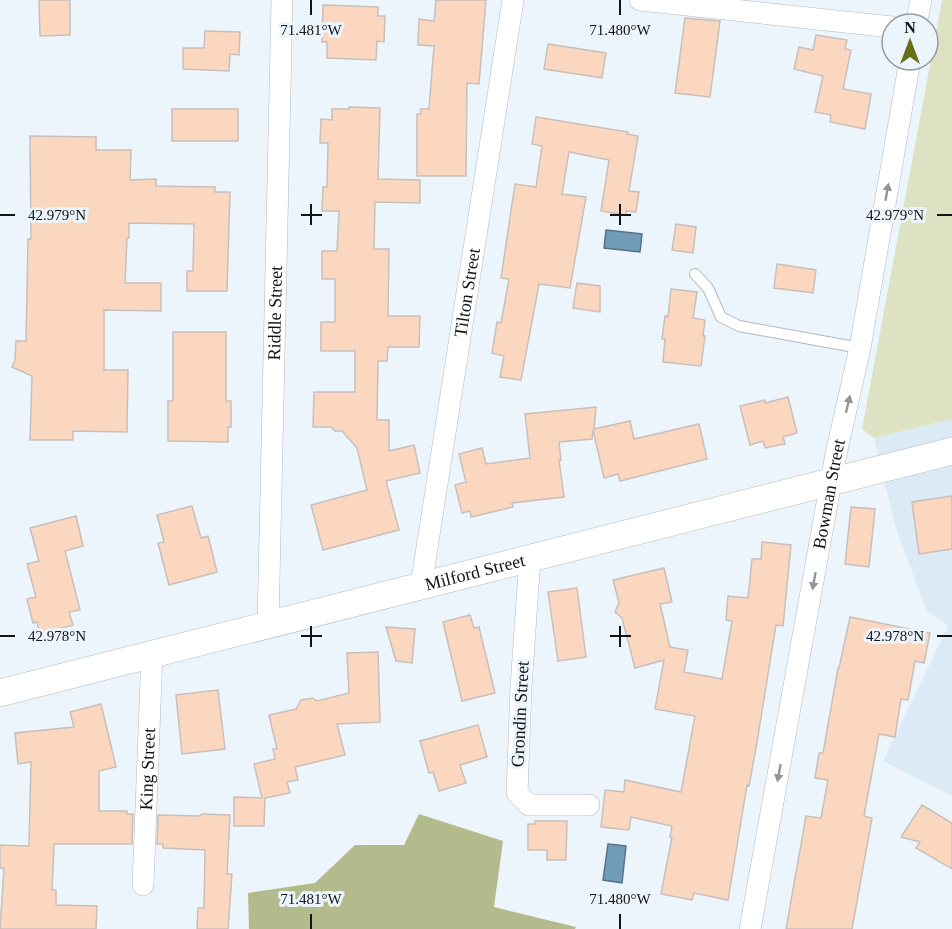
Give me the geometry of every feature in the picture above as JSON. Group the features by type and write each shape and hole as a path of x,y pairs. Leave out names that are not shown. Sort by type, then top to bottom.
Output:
{"street":[{"name":"Riddle Street","path":"268,625 282,0"},
{"name":"Tilton Street","path":"421,586 513,0"},
{"path":"640,0 880,26"},
{"name":"Bowman Street","path":"750,929 832,482 860,348 908,72"},
{"name":"Milford Street","path":"0,693 952,451"},
{"name":"Grondin Street","path":"531,558 521,687 517,793 529,805 589,805"},
{"name":"King Street","path":"143,885 152,654"}],"lane":[{"path":"695,274 708,288 721,317 739,326 860,348"}],"shaded area":[{"path":"952,419 952,796 883,761 948,626 926,610 895,525 874,438"}],"green space":[{"path":"942,0 952,0 952,419 874,438 862,429 929,72 940,72 940,12"},
{"path":"419,814 503,841 494,907 576,927 575,929 249,929 248,893 315,883 355,845 404,845"}],"water":[{"path":"606,230 642,234 640,252 604,248"},
{"path":"608,844 626,846 622,883 603,880"}],"building":[{"path":"39,0 70,0 70,35 40,36"},
{"path":"436,0 486,0 479,84 467,83 466,176 417,176 417,114 421,114 421,109 429,109 434,46 418,45 419,19 434,21"},
{"path":"323,5 378,7 378,16 385,16 384,42 377,41 376,60 327,58 327,42 322,42"},
{"path":"685,18 720,21 710,97 675,93"},
{"path":"205,31 240,32 239,55 230,54 229,71 183,69 183,48 204,48"},
{"path":"816,35 847,40 845,49 851,50 843,89 871,94 865,129 830,122 831,115 815,112 823,76 794,69 799,47 813,50"},
{"path":"548,44 606,53 602,78 544,69"},
{"path":"349,107 380,108 378,179 420,180 420,203 375,202 374,249 389,249 388,316 420,316 419,347 388,347 387,361 378,361 377,420 389,420 389,451 414,445 420,473 386,481 399,530 323,550 311,505 367,490 357,448 342,431 335,431 331,427 313,427 314,392 355,392 355,351 321,351 321,322 335,322 335,279 322,279 322,251 337,251 339,211 322,211 323,187 327,187 328,143 320,143 321,119 332,120 332,109 349,109"},
{"path":"172,109 238,109 238,141 172,141"},
{"path":"536,117 628,132 627,134 638,136 629,191 639,192 636,212 626,211 626,215 601,211 609,160 569,152 562,194 586,197 570,288 539,284 521,380 500,377 504,356 492,353 497,322 501,323 509,279 501,278 515,184 536,187 542,146 532,144"},
{"path":"30,136 96,137 96,150 131,150 130,180 156,179 156,186 215,187 215,192 230,192 227,291 187,291 187,271 193,271 194,224 129,223 125,283 161,283 161,311 104,310 104,370 128,370 127,432 73,431 73,440 30,440 32,376 12,367 15,360 16,341 26,341 28,239 31,239"},
{"path":"676,224 696,227 693,253 672,250"},
{"path":"777,264 816,270 813,293 774,288"},
{"path":"577,283 600,286 600,312 573,308"},
{"path":"671,289 697,292 693,318 705,320 701,366 663,362 665,339 662,339 665,316 668,317"},
{"path":"173,332 226,332 226,401 231,401 231,427 228,427 228,442 168,441 168,401 173,401"},
{"path":"788,397 797,433 783,437 785,444 765,448 763,441 750,445 740,406"},
{"path":"596,407 594,429 630,421 634,439 699,424 707,459 620,481 618,474 604,478 593,430 592,439 559,442 564,497 512,503 513,507 471,517 470,511 462,513 455,485 466,482 459,454 482,448 486,464 530,458 525,414"},
{"path":"952,496 952,549 919,554 912,502"},
{"path":"192,506 201,538 208,536 217,572 169,585 158,543 164,542 157,515"},
{"path":"851,507 875,509 869,567 845,564"},
{"path":"76,516 83,546 65,551 80,610 69,612 73,625 40,634 37,622 33,623 27,599 36,597 27,564 39,561 30,528"},
{"path":"762,542 791,545 783,626 776,625 728,900 694,893 692,900 661,894 672,826 631,817 629,830 601,827 605,790 624,792 625,780 681,792 695,716 655,709 664,660 635,668 622,618 615,612 619,603 613,580 664,568 672,602 660,604 670,647 688,650 684,672 722,679 732,621 726,620 728,596 748,598 752,559 761,559"},
{"path":"577,588 586,657 558,661 548,592"},
{"path":"470,615 474,628 479,627 495,693 462,701 443,622"},
{"path":"850,617 930,633 924,663 915,661 908,700 901,699 895,737 879,734 864,816 872,818 852,929 786,929 806,816 821,818 828,780 815,778 819,753 823,753 838,668"},
{"path":"386,627 415,629 412,663 396,661"},
{"path":"378,652 380,722 337,724 345,755 295,767 298,780 287,782 290,793 265,798 264,826 234,826 234,797 262,798 254,764 275,759 273,749 277,749 269,715 296,709 301,700 313,698 317,701 349,693 347,653"},
{"path":"218,690 225,749 182,754 176,695"},
{"path":"101,704 116,767 99,771 99,811 127,811 127,814 133,814 132,844 54,844 52,890 56,890 56,905 97,906 96,929 0,929 4,868 0,868 0,845 29,846 31,762 18,764 15,733 74,727 70,712"},
{"path":"478,725 487,757 460,765 466,783 439,791 433,772 429,773 420,741"},
{"path":"922,805 952,823 952,869 916,848 920,842 901,837"},
{"path":"202,814 230,815 227,874 232,874 228,929 197,929 198,908 204,908 205,850 163,848 163,844 157,844 158,815 200,816"},
{"path":"535,821 567,821 566,860 547,860 547,850 528,850 528,824 535,824"}]}
